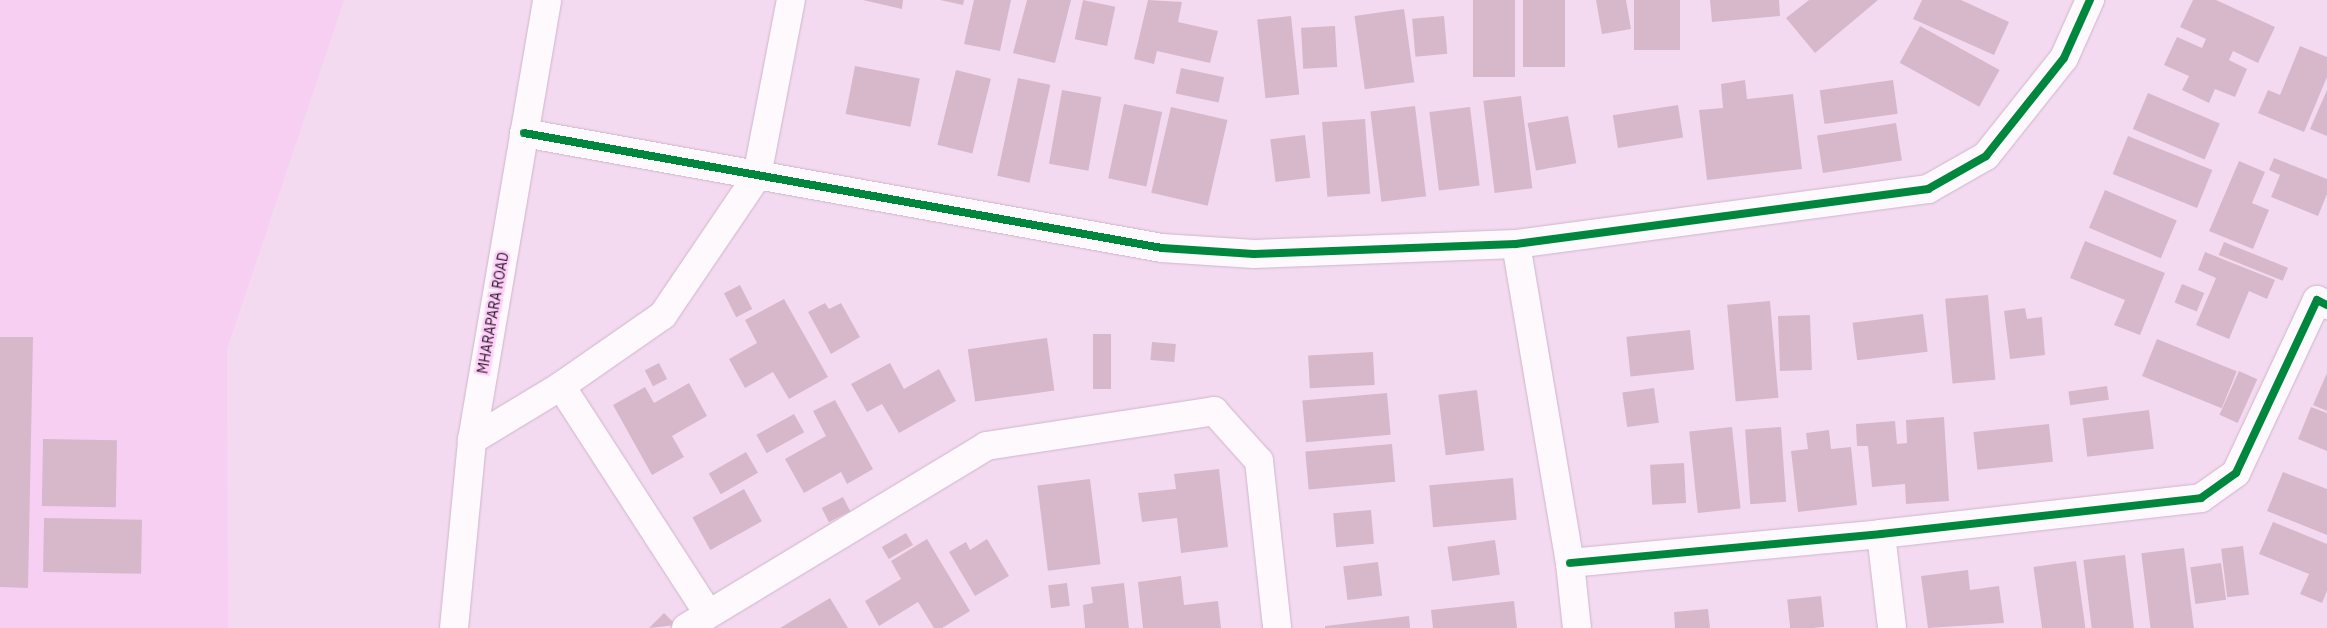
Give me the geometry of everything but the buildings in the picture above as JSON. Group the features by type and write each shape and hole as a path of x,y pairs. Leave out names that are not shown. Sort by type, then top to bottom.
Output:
{"street":[{"name":"MHARAPARA ROAD","path":"454,628 472,440 547,0"},
{"path":"472,440 561,386 663,315 757,176 791,0"},
{"path":"524,134 1162,248 1254,254 1516,244 1928,189 1986,156 2064,58 2090,0"},
{"path":"1516,244 1570,563 1577,628"},
{"path":"1570,563 1881,534 2201,498 2236,474 2317,300 2327,305"},
{"path":"561,386 697,621 986,446 1214,411 1259,461 1277,628"},
{"path":"1881,534 1892,628"}],"shaded area":[{"path":"0,0 344,0 227,349 228,628 0,628"}],"cycle path":[{"path":"524,133 1162,248 1254,254 1516,244 1928,189 1986,156 2064,58 2090,0"},
{"path":"1570,563 1881,534 2201,498 2236,473 2317,300 2327,305"}]}
